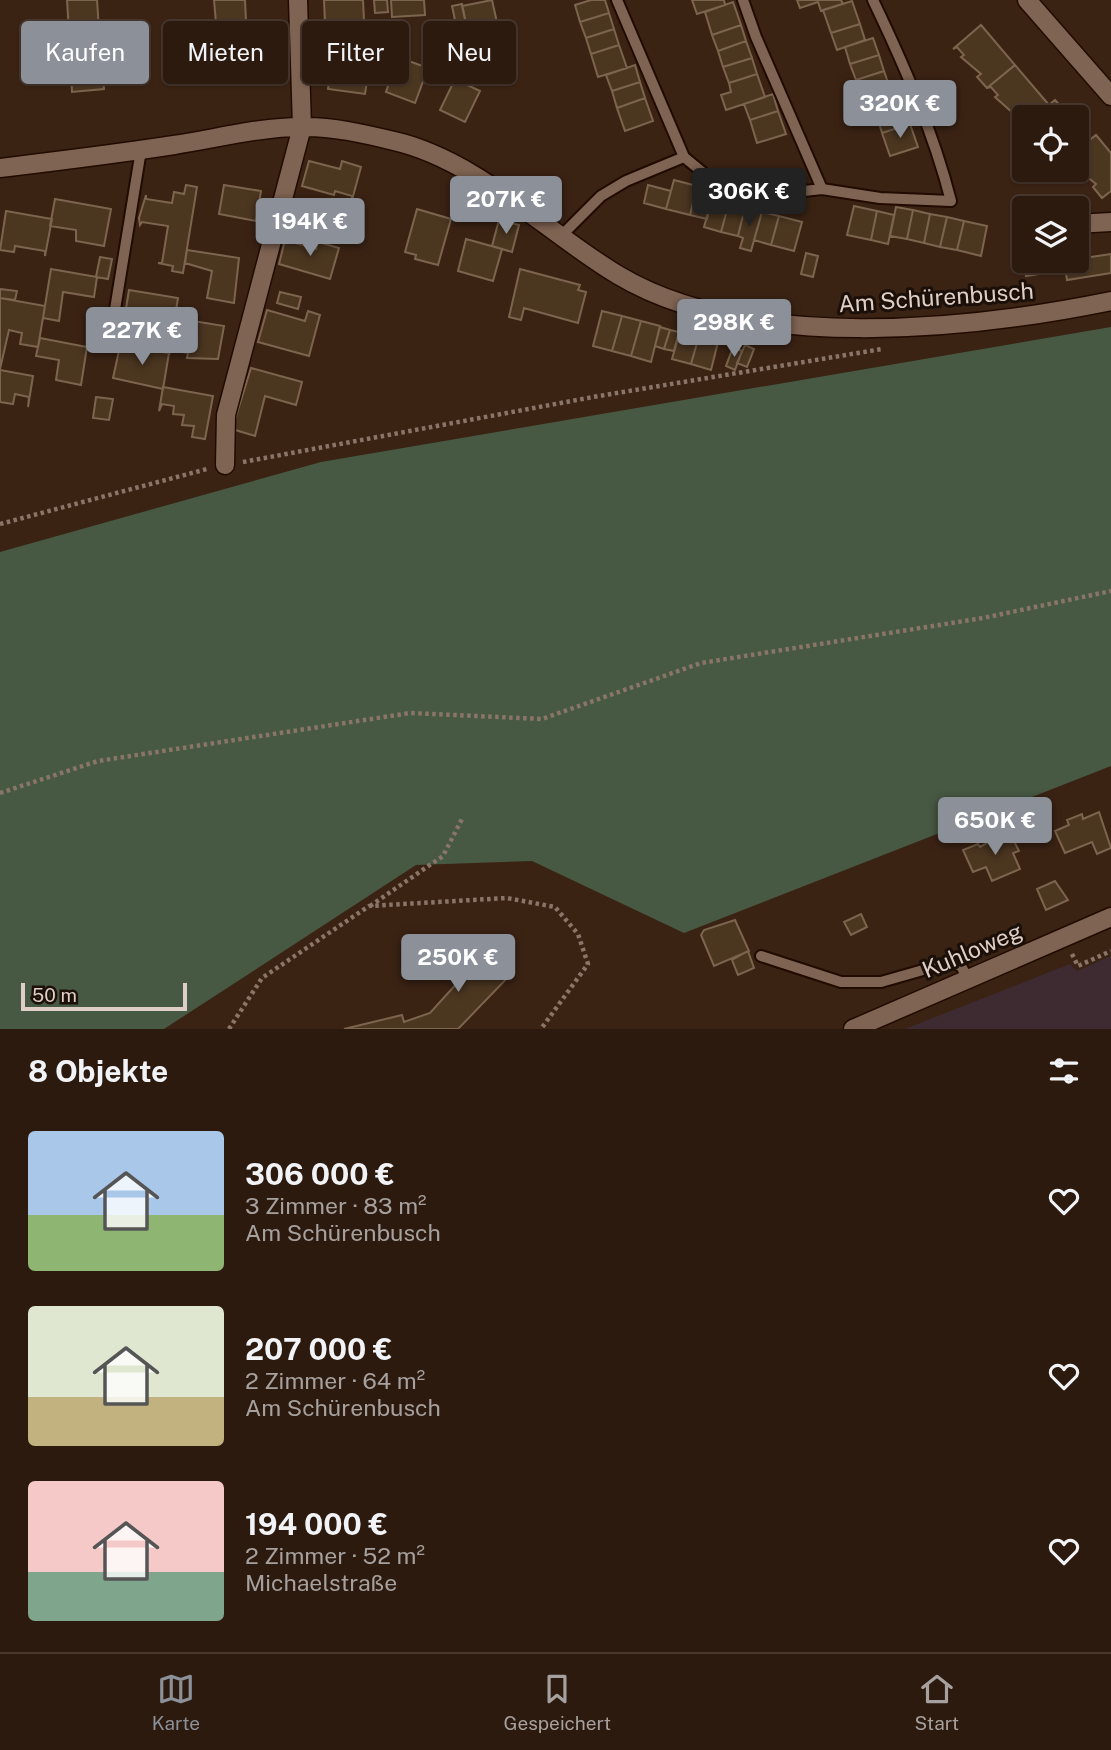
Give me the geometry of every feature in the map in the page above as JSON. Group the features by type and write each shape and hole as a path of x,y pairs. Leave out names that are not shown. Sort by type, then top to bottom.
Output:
{"street":[{"path":"225,465 226,415 302,127 298,0"},
{"path":"1027,0 1111,96"},
{"name":"Am Schürenbusch","path":"0,168 302,127 396,141 433,153 492,187 559,238 622,278 668,298 736,318 827,329 1034,316 1111,301"},
{"path":"1089,224 1111,222"},
{"name":"Kuhloweg","path":"853,1029 967,977 1111,917"}],"lane":[{"path":"617,0 684,158 712,180 786,193 822,189 880,198 951,201 913,90 873,0"},
{"path":"743,0 756,37 822,189"},
{"path":"111,334 141,150"},
{"path":"559,238 601,197 626,181 684,158"},
{"path":"761,956 841,982 881,982 951,962 961,966 967,977"}],"path":[{"path":"0,524 225,465 593,397 888,348"},
{"path":"0,793 98,761 410,713 542,719 701,663 983,618 1111,591"},
{"path":"229,1029 262,978 443,856 463,817"},
{"path":"369,906 507,898 555,907 578,934 587,964 541,1029"},
{"path":"1063,938 1078,966 1111,951"}],"shaded area":[{"path":"1111,956 1111,1029 905,1029 1070,964 1077,971"}],"green space":[{"path":"1111,327 1111,766 684,933 532,861 416,865 164,1029 0,1029 0,552 321,462"}],"building":[{"path":"67,0 97,0 98,21 68,21"},
{"path":"214,0 245,0 246,21 216,21"},
{"path":"324,0 363,0 364,20 325,21"},
{"path":"374,0 387,0 388,12 375,13"},
{"path":"391,0 424,0 425,15 392,17"},
{"path":"492,0 497,21 465,21 462,6"},
{"path":"591,0 605,0 609,13 580,22 575,5"},
{"path":"692,0 724,0 725,5 697,14"},
{"path":"797,0 841,0 843,4 821,11 818,2 800,8"},
{"path":"852,1 860,24 831,33 823,10"},
{"path":"733,2 741,25 712,35 705,12"},
{"path":"462,4 466,21 455,21 452,6"},
{"path":"609,13 614,29 586,38 580,22"},
{"path":"860,24 865,40 837,50 831,33"},
{"path":"741,25 746,41 718,51 712,35"},
{"path":"981,25 1015,65 987,88 977,77 981,74 961,57 964,55 957,47 953,49"},
{"path":"614,29 619,45 591,54 586,38"},
{"path":"873,38 879,55 850,64 845,47"},
{"path":"746,41 752,58 723,67 718,51"},
{"path":"619,45 627,68 598,77 591,54"},
{"path":"879,55 884,71 856,80 850,64"},
{"path":"752,58 757,74 729,83 723,67"},
{"path":"409,61 423,66 423,81 415,103 386,92 389,84 409,84"},
{"path":"635,65 640,82 612,91 606,75"},
{"path":"1015,65 1049,105 1012,105 1012,112 995,97 998,95 991,87 987,88"},
{"path":"884,71 892,94 863,103 856,80"},
{"path":"757,74 765,97 726,110 721,95 731,92 729,83"},
{"path":"640,82 645,98 617,108 612,91"},
{"path":"72,84 104,84 104,89 72,92"},
{"path":"329,84 367,84 365,94 328,89"},
{"path":"453,84 465,84 480,91 465,122 440,110"},
{"path":"899,91 905,108 877,117 871,101"},
{"path":"773,94 778,111 750,120 744,104"},
{"path":"645,98 653,121 625,131 617,108"},
{"path":"905,108 910,124 882,133 877,117"},
{"path":"778,111 786,134 757,143 750,120"},
{"path":"910,124 918,147 890,156 882,133"},
{"path":"1096,135 1111,153 1111,191 1102,198 1093,187 1096,184 1089,178 1089,141"},
{"path":"309,161 340,169 342,161 361,167 352,200 352,196 335,191 334,195 302,186"},
{"path":"674,180 697,186 690,215 666,209"},
{"path":"186,185 197,187 183,273 172,271 173,266 158,263 162,263 168,226 142,222 140,225 139,218 146,195 146,199 172,203 174,192 184,194"},
{"path":"224,185 261,191 256,221 219,214"},
{"path":"648,185 671,191 666,209 644,203"},
{"path":"697,186 714,190 707,219 690,215"},
{"path":"712,198 729,203 721,232 704,227"},
{"path":"55,199 111,209 104,246 76,241 76,230 50,226"},
{"path":"729,203 745,207 738,236 721,232"},
{"path":"854,206 877,211 871,240 847,235"},
{"path":"745,207 762,212 751,251 740,248 743,238 738,236"},
{"path":"896,207 913,210 907,239 890,236"},
{"path":"417,209 451,219 438,265 415,259 416,255 405,252"},
{"path":"913,210 930,214 924,243 907,239"},
{"path":"6,211 52,219 45,256 45,251 15,246 14,252 0,250"},
{"path":"877,211 894,215 888,244 871,240"},
{"path":"762,212 779,216 771,245 754,240"},
{"path":"930,214 947,217 940,247 924,243"},
{"path":"779,216 802,222 794,251 771,245"},
{"path":"947,217 964,221 957,250 940,247"},
{"path":"499,220 519,225 512,252 492,246"},
{"path":"964,221 987,226 981,256 957,250"},
{"path":"466,239 502,249 493,281 458,271"},
{"path":"285,240 316,249 318,242 339,248 330,279 279,264"},
{"path":"187,250 239,258 234,303 207,298 212,271 185,263"},
{"path":"806,253 818,256 813,277 801,274"},
{"path":"1111,254 1111,273 1067,280 1066,273 1089,273 1089,257"},
{"path":"100,257 112,259 108,279 96,277"},
{"path":"51,269 97,277 94,297 63,292 59,321 43,318"},
{"path":"520,269 580,285 578,290 586,292 578,323 524,308 521,320 509,317"},
{"path":"0,289 17,291 15,300 0,298"},
{"path":"129,290 178,298 173,329 124,321"},
{"path":"280,292 301,297 298,309 277,303"},
{"path":"0,298 45,306 38,347 20,344 22,333 9,330 0,369"},
{"path":"267,310 305,321 308,311 320,315 309,356 258,342"},
{"path":"602,311 622,316 612,351 593,346"},
{"path":"622,316 641,321 631,356 612,351"},
{"path":"175,318 224,326 218,359 187,358 188,353 171,350 169,355"},
{"path":"641,321 660,326 651,362 631,356"},
{"path":"682,324 701,329 691,364 672,359"},
{"path":"660,327 670,330 664,349 655,346"},
{"path":"701,329 720,334 711,370 691,364"},
{"path":"670,330 679,332 674,351 664,349"},
{"path":"40,338 87,347 81,385 56,380 59,360 36,356"},
{"path":"745,345 754,349 747,367 737,363"},
{"path":"120,346 169,353 163,389 113,378"},
{"path":"733,347 742,351 735,370 726,366"},
{"path":"251,368 302,382 296,405 265,396 255,436 232,429"},
{"path":"0,370 33,376 28,407 29,397 15,394 13,404 0,402"},
{"path":"163,387 213,396 205,439 192,437 194,426 182,425 184,415 173,414 174,406 162,404 159,411"},
{"path":"96,397 113,399 109,420 93,418"},
{"path":"1099,812 1111,848 1097,854 1092,842 1065,853 1055,831 1069,825 1067,820 1082,814 1083,819"},
{"path":"1009,831 1019,851 1013,853 1020,869 992,881 986,867 973,872 963,850 978,844 980,847"},
{"path":"1055,881 1068,900 1046,910 1037,889"},
{"path":"861,914 867,927 851,935 844,922"},
{"path":"735,920 749,951 714,966 701,935 704,930"},
{"path":"477,938 514,971 458,1029 344,1029 402,1015 404,1022 430,1013 469,970 462,956"},
{"path":"748,951 754,968 738,975 732,960"}]}
